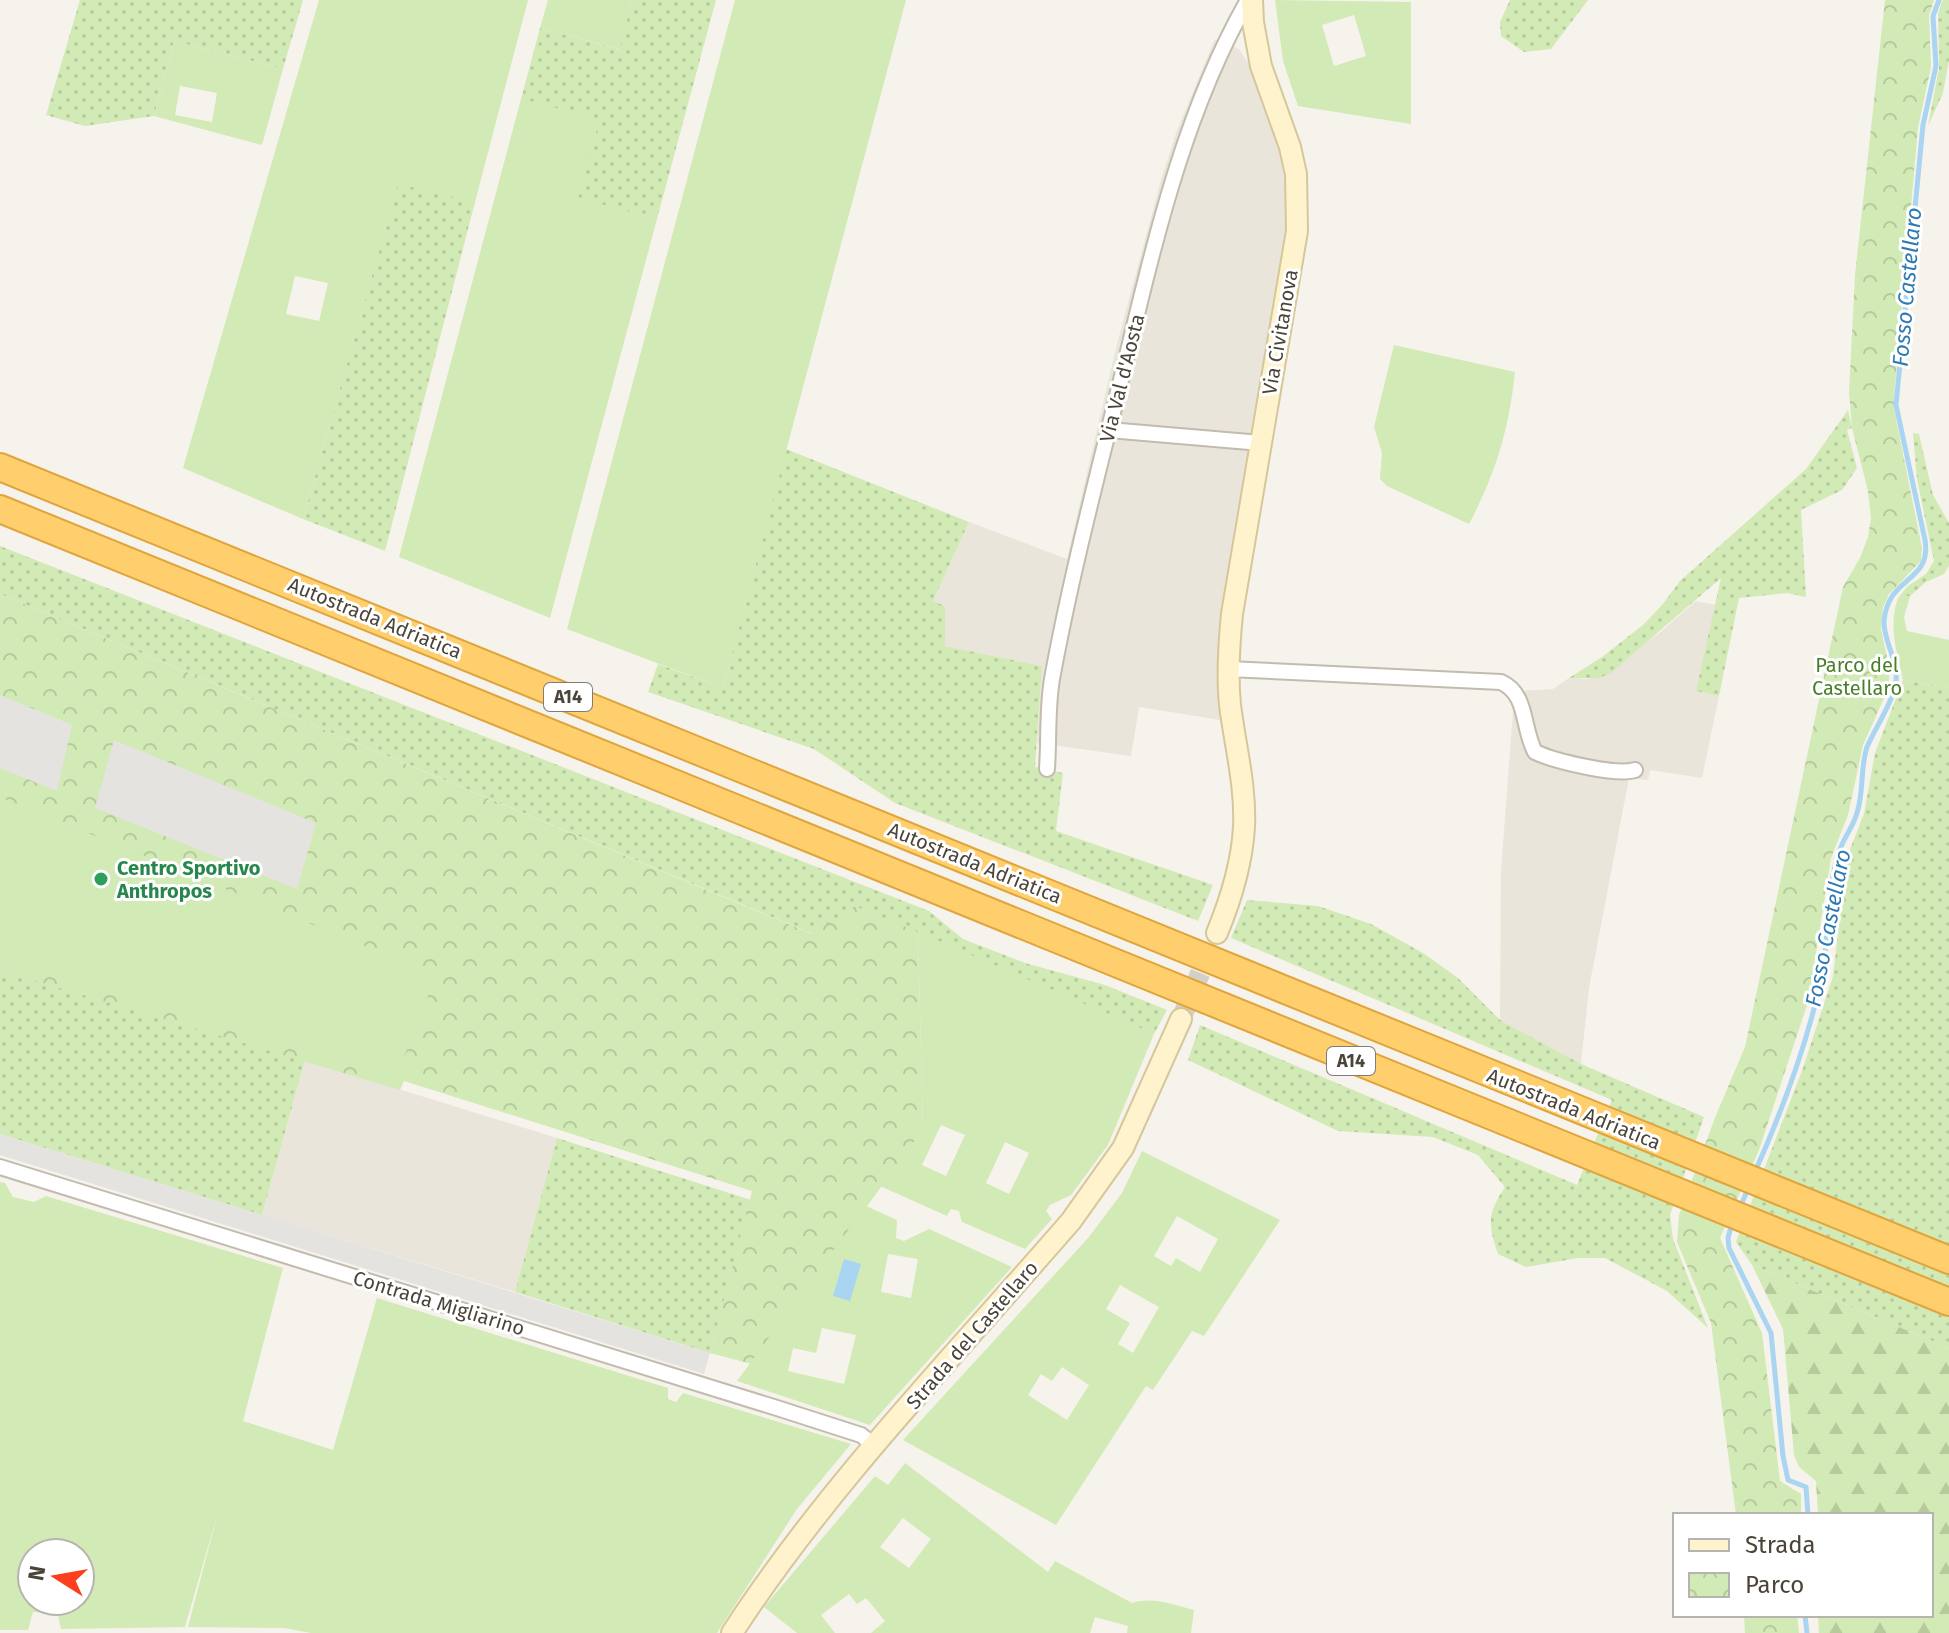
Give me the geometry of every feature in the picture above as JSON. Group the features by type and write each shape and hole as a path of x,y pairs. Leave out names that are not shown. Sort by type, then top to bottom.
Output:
{"highway":[{"name":"Autostrada Adriatica","path":"0,467 1949,1260"},
{"name":"Autostrada Adriatica","path":"0,509 1949,1302"}],"street":[{"name":"Via Val d'Aosta","path":"1047,769 1052,682 1109,430 1163,215 1185,143 1232,31 1250,0"},
{"name":"Via Civitanova","path":"1217,933 1236,879 1244,825 1228,669 1232,614 1297,231 1298,202 1290,147 1261,66 1250,0"},
{"path":"1109,430 1261,443"},
{"path":"1228,669 1501,682 1509,685 1519,698 1535,752 1627,773 1635,770"},
{"name":"Strada del Castellaro","path":"732,1633 797,1542 875,1446 1071,1221 1101,1181 1123,1148 1181,1019"},
{"name":"Contrada Migliarino","path":"0,1167 777,1408 861,1435 875,1446"}],"shaded area":[{"path":"1215,39 1239,49 1251,67 1280,148 1288,204 1287,233 1222,615 1218,673 1220,720 1139,707 1131,756 1037,743 1042,666 945,646 945,606 933,601 969,522 1067,559 1116,348 1161,180 1176,133"},
{"path":"1696,601 1716,605 1696,691 1719,696 1702,778 1650,770 1648,780 1629,778 1589,988 1581,1064 1500,1020 1501,871 1514,698 1520,691 1553,689 1569,678 1589,679 1658,634"},
{"path":"0,695 72,725 57,791 0,768"},
{"path":"114,740 316,823 297,889 95,808"},
{"path":"305,1060 557,1138 515,1292 262,1215"},
{"path":"0,1134 710,1353 704,1374 0,1155"}],"green space":[{"path":"80,0 303,0 283,69 174,41 154,116 85,126 46,115"},
{"path":"319,0 528,0 475,202 398,184 303,519 183,468","holes":["295,276 328,283 319,321 286,314"]},
{"path":"548,0 632,0 620,49 540,28"},
{"path":"632,0 716,0 657,219 578,199 521,99 540,28 619,49"},
{"path":"735,0 906,0 723,688 567,629"},
{"path":"1275,0 1411,2 1411,124 1298,106 1283,61","holes":["1354,15 1366,56 1334,66 1322,25"]},
{"path":"1510,0 1588,0 1551,49 1524,52 1501,36 1500,22"},
{"name":"Parco del Castellaro","path":"1885,0 1934,0 1929,15 1931,67 1918,128 1894,397 1922,548 1921,561 1889,594 1883,607 1881,629 1889,667 1889,687 1863,745 1848,815 1831,858 1808,1002 1759,1150 1720,1238 1762,1333 1780,1481 1801,1494 1801,1513 1736,1513 1711,1323 1677,1242 1679,1215 1745,1047 1843,587 1868,537 1871,518 1868,491 1852,428 1849,392 1855,275"},
{"path":"1943,0 1949,0 1949,60 1943,93 1928,126 1939,68 1938,13"},
{"path":"174,41 283,69 262,145 154,116","holes":["180,86 217,93 212,122 175,115"]},
{"path":"521,99 600,119 578,198 657,219 550,618 399,557"},
{"path":"398,183 475,202 385,551 303,519"},
{"path":"1394,345 1515,372 1500,450 1469,524 1387,486 1380,479 1382,453 1374,427"},
{"path":"1848,410 1852,428 1847,430 1857,468 1842,490 1801,510 1806,597 1787,593 1739,598 1719,696 1696,691 1721,578 1612,672 1600,678 1569,678 1643,625 1680,581 1806,469"},
{"path":"1913,433 1919,434 1933,495 1949,523 1949,566 1944,574 1926,582 1910,596 1898,598 1908,586 1926,574 1934,561 1917,479"},
{"path":"786,449 969,522 933,601 945,606 945,646 1042,666 1035,767 1063,773 1056,831 1213,885 1198,921 895,803 814,749 648,692 658,664 723,688"},
{"path":"0,546 929,911 963,939 1025,963 1105,985 1167,1010 1154,1034 855,907 813,934 0,594"},
{"path":"0,594 812,934 855,906 918,932 923,1130 751,1364 710,1353 752,1191 404,1081 400,1090 0,970"},
{"path":"1910,596 1904,617 1907,631 1949,640 1949,688 1903,680 1894,639 1894,619 1898,598"},
{"path":"1903,680 1949,688 1949,1348 1752,1265 1736,1242 1803,1068 1833,976 1847,857 1864,814 1875,753"},
{"name":"Centro Sportivo Anthropos","path":"0,797 436,975 395,1080 0,962"},
{"path":"1247,900 1318,906 1371,924 1423,953 1458,978 1500,1020 1581,1064 1704,1117 1670,1215 1673,1239 1708,1328 1667,1291 1605,1258 1578,1258 1526,1267 1498,1254 1491,1219 1505,1187 1478,1155 1433,1137 1338,1131 1188,1060 1200,1025 1577,1185 1612,1100 1231,938"},
{"path":"918,932 1154,1034 1108,1145 1071,1195 1050,1205 1046,1211 1052,1219 1025,1249 962,1222 959,1211 951,1209 947,1216 880,1186 923,1130","holes":["941,1125 965,1135 946,1176 922,1165","1005,1142 1029,1153 1009,1194 986,1183"]},
{"path":"0,970 305,1060 262,1215 0,1134"},
{"path":"557,1138 751,1200 710,1353 515,1292"},
{"path":"1142,1151 1280,1220 1204,1336 1192,1331 1153,1390 1146,1386 1056,1525 903,1440 1088,1238 1122,1193","holes":["1177,1216 1218,1239 1200,1272 1176,1258 1171,1266 1154,1256","1120,1285 1159,1307 1133,1353 1118,1344 1130,1323 1106,1309","1062,1367 1089,1385 1067,1420 1028,1395 1041,1374 1052,1381"]},
{"path":"0,1182 5,1183 13,1197 34,1202 46,1196 283,1268 243,1421 333,1450 377,1298 668,1388 668,1399 676,1402 683,1393 851,1444 797,1509 717,1633 311,1633 284,1628 188,1627 218,1512 185,1627 61,1629 59,1617 96,1617 96,1537 16,1537 16,1617 32,1617 28,1630 0,1630"},
{"path":"866,1206 897,1220 896,1238 904,1241 929,1229 1012,1267 870,1425 737,1381","holes":["888,1254 918,1259 911,1298 881,1292","822,1328 856,1335 844,1384 788,1371 793,1348 816,1353"]},
{"path":"1752,1265 1949,1348 1949,1633 1819,1633 1818,1617 1933,1617 1933,1513 1818,1513 1816,1481 1799,1467 1794,1455 1783,1329"},
{"path":"905,1463 1048,1572 1055,1561 1132,1603 1155,1601 1194,1610 1191,1633 1127,1633 1128,1626 1095,1617 1090,1633 871,1633 885,1621 866,1598 857,1604 849,1594 821,1615 835,1633 797,1633 764,1607 875,1476 888,1485","holes":["903,1518 931,1539 909,1568 880,1547"]},
{"path":"1744,1617 1797,1617 1799,1633 1745,1633"}],"water":[{"path":"844,1259 861,1264 850,1301 833,1296"}],"waterway":[{"name":"Fosso Castellaro","path":"1754,1174 1783,1105 1807,1033 1823,968 1835,868 1859,805 1867,747 1894,689 1895,665 1884,628 1887,606 1893,595 1922,564 1925,554 1925,540 1896,405 1923,125 1936,66 1933,16 1939,0"},
{"name":"Fosso Castellaro","path":"1740,1207 1749,1187"},
{"name":"Fosso Castellaro","path":"1732,1223 1729,1248 1771,1333 1788,1480 1806,1487 1808,1513"},
{"name":"Fosso Castellaro","path":"1805,1617 1807,1633"}],"tunnel":[{"path":"1181,1019 1217,933"}],"place":[{"name":"Centro Sportivo Anthropos","path":"101,879"}]}
